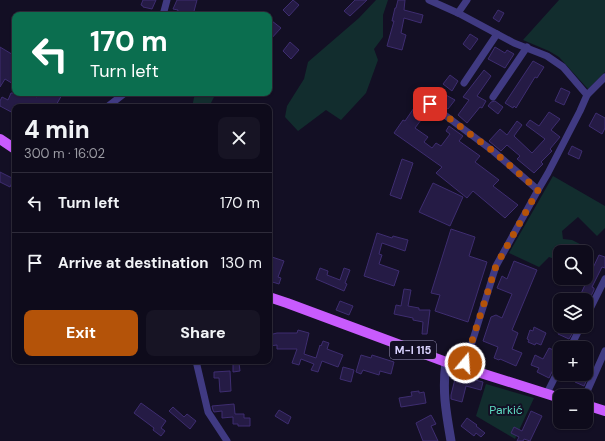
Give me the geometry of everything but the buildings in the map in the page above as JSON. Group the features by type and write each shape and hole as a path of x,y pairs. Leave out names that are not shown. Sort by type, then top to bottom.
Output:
{"main road":[{"path":"0,139 12,147"},
{"name":"M-I 115","path":"272,298 446,362 553,396"},
{"path":"593,408 605,411"}],"street":[{"path":"163,12 167,0"},
{"path":"429,0 458,13 514,43 548,56 562,67 587,95"},
{"path":"458,13 467,0"},
{"path":"464,83 497,34"},
{"path":"492,97 527,47"},
{"path":"464,368 496,266 559,152 587,95 605,77"},
{"path":"111,104 121,96"},
{"path":"430,104 493,151 538,190"},
{"path":"593,303 605,279"},
{"path":"588,389 605,351"},
{"path":"446,362 443,380 444,399 452,441"},
{"path":"197,364 208,412 227,441"},
{"path":"546,393 553,380"}],"green space":[{"path":"376,0 388,0 383,15 383,37 374,49 378,60 366,93 341,120 326,110 298,131 285,117 287,106 304,79 308,62 359,18"},
{"path":"559,0 605,0 605,72 588,89 559,57 523,40"},
{"path":"194,96 214,96 210,104 193,104"},
{"path":"553,176 605,206 605,228 597,236 578,217 562,231 563,239 572,240 582,245 553,245 553,258 549,257 539,267 509,253"},
{"name":"Parkić","path":"486,384 534,398 515,439 476,416"}],"route":[{"path":"430,104 493,151 538,190 496,266 465,363"}]}
